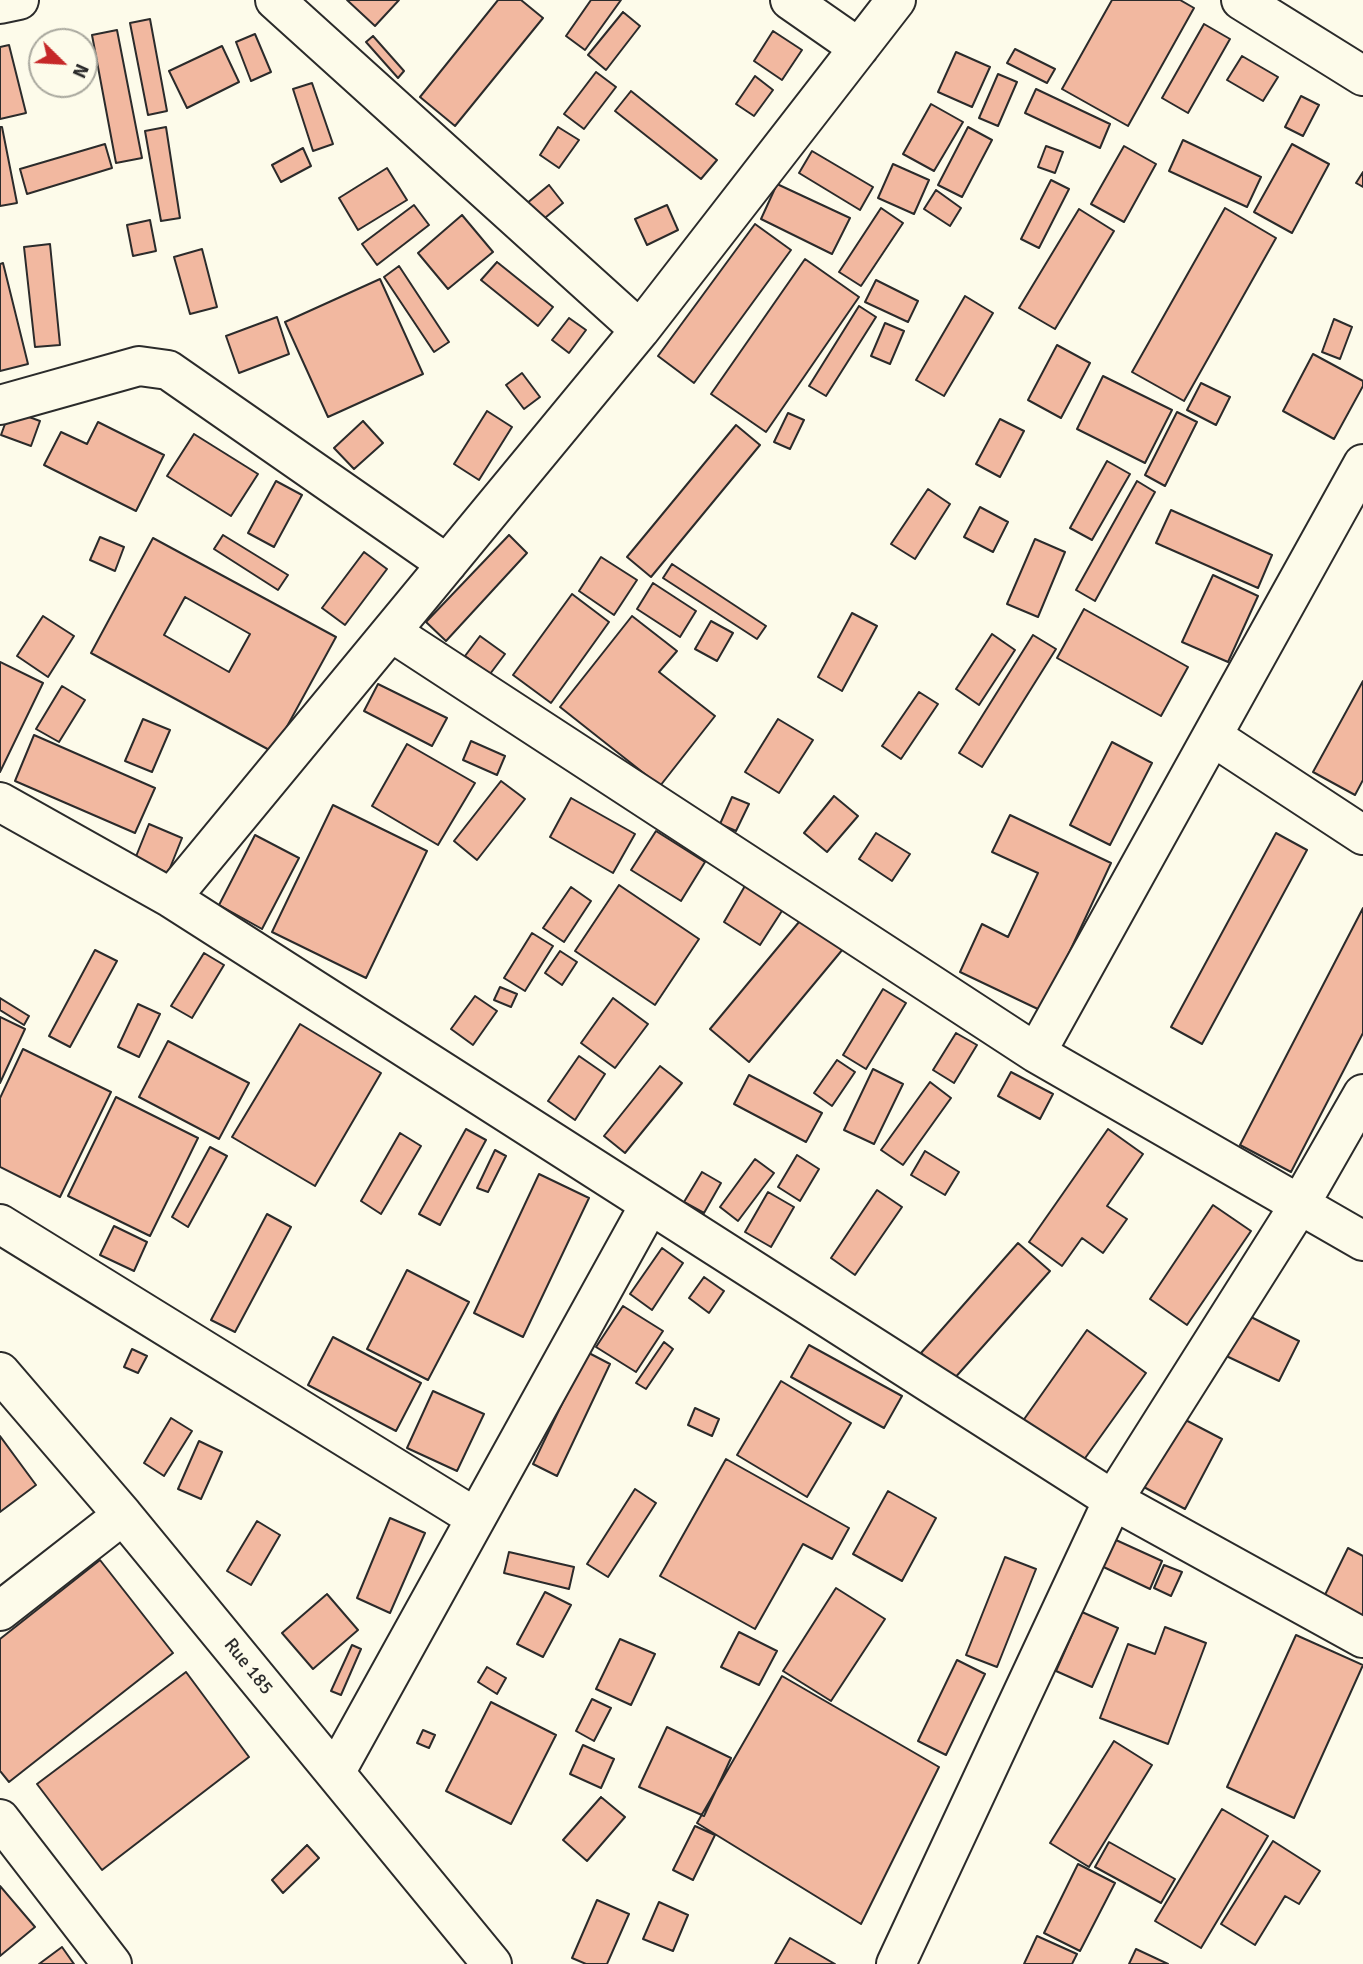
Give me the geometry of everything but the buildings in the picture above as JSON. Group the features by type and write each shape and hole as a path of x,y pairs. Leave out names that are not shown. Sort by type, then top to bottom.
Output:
{"street":[{"path":"0,4 19,0"},
{"path":"275,0 640,330"},
{"path":"790,0 859,48"},
{"path":"171,898 640,330 896,0"},
{"path":"1241,0 1358,60"},
{"path":"0,405 139,366 168,370 447,564"},
{"path":"1036,1053 1363,464"},
{"path":"391,632 1036,1053 1363,1241"},
{"path":"1212,736 1363,835"},
{"path":"0,803 171,898 1113,1500 1363,1638"},
{"path":"904,1961 1113,1500 1300,1204 1363,1094"},
{"path":"335,1773 650,1204"},
{"path":"0,1224 476,1518"},
{"name":"Rue 185","path":"0,1372 123,1515 492,1964"},
{"path":"0,1611 123,1515"},
{"path":"0,1819 112,1964"}]}
